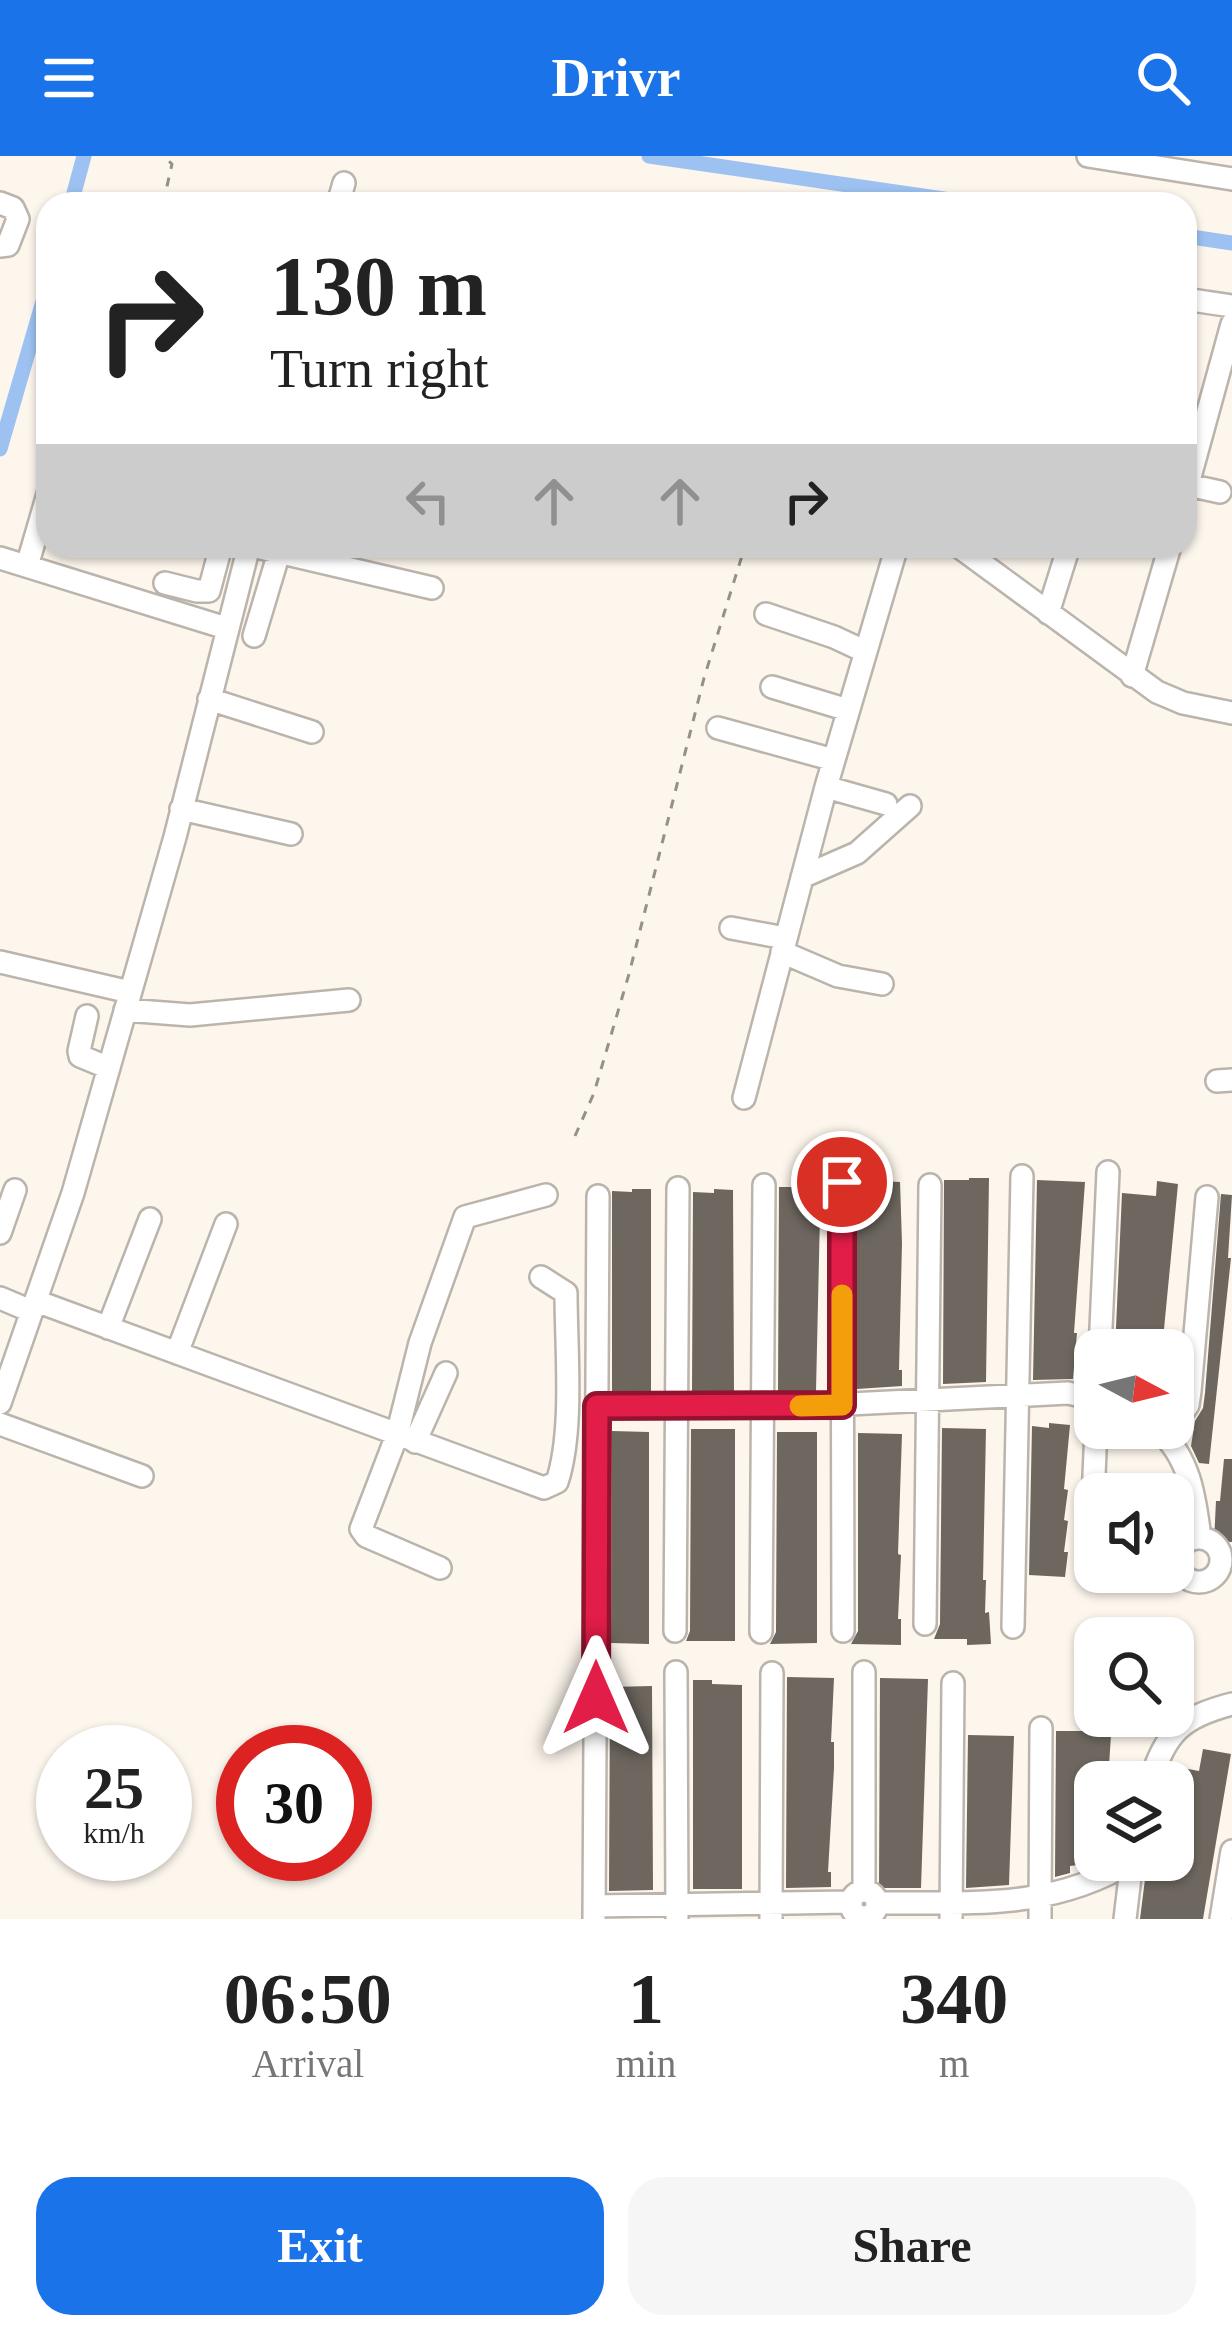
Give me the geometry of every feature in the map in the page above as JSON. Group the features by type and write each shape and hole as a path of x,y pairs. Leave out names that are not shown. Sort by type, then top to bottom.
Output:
{"street":[{"path":"1088,156 1232,179"},
{"path":"0,203 13,208 19,219 8,245 0,246"},
{"path":"1197,301 1232,306"},
{"path":"1197,457 1226,371 1232,324"},
{"path":"1197,491 1220,492"},
{"path":"36,516 11,562 226,628"},
{"path":"165,584 209,591 218,558"},
{"path":"0,1402 73,1192 182,809 246,558"},
{"path":"254,636 277,558"},
{"path":"315,558 432,588"},
{"path":"744,1099 826,787 893,558"},
{"path":"977,558 1157,692 1232,713"},
{"path":"1048,613 1065,558"},
{"path":"1132,676 1166,558"},
{"path":"766,614 864,651"},
{"path":"772,687 848,710"},
{"path":"208,699 312,732"},
{"path":"718,728 834,760"},
{"path":"826,787 886,804"},
{"path":"802,877 857,854 910,806"},
{"path":"182,809 291,834"},
{"path":"730,928 784,945 838,976 882,984"},
{"path":"0,962 190,1015 349,1000"},
{"path":"87,1016 80,1056 109,1068"},
{"path":"1101,1329 1108,1172"},
{"path":"1012,1627 1022,1176"},
{"path":"842,1182 843,1631"},
{"path":"925,1624 930,1184"},
{"path":"760,1632 764,1185"},
{"path":"675,1631 678,1189"},
{"path":"0,1233 15,1190"},
{"path":"406,1438 420,1343 465,1217 546,1195"},
{"path":"598,1196 594,1912 1040,1908 1093,1881"},
{"path":"1194,1345 1207,1197"},
{"path":"108,1328 150,1219"},
{"path":"177,1353 226,1224"},
{"path":"0,1298 108,1328 544,1488 557,1482 566,1438 566,1293 541,1277"},
{"path":"440,1568 366,1536 361,1528 406,1438 446,1373"},
{"path":"597,1406 842,1405 1074,1394"},
{"path":"0,1424 142,1476"},
{"path":"1176,1449 1196,1503 1200,1538"},
{"path":"1200,1538 1227,1557 1208,1581 1194,1582 1182,1575 1177,1563 1185,1542 1200,1538"},
{"path":"676,1672 677,1912"},
{"path":"864,1672 864,1906"},
{"path":"771,1912 772,1673"},
{"path":"951,1911 953,1683"},
{"path":"1157,1761 1171,1736 1189,1718 1232,1704"},
{"path":"1040,1908 1041,1728"},
{"path":"1222,1919 1232,1851"},
{"path":"1125,1919 1130,1881"}],"path":[{"path":"164,156 172,164 166,192"},
{"path":"575,1136 600,1073 704,678 742,558"}],"building":[{"path":"989,1178 986,1382 943,1384 944,1180"},
{"path":"1037,1180 1085,1182 1073,1379 1033,1380"},
{"path":"1157,1181 1178,1184 1164,1329 1116,1329 1122,1193 1156,1196"},
{"path":"900,1182 902,1386 857,1389 857,1183"},
{"path":"818,1185 816,1391 778,1391 779,1187"},
{"path":"651,1189 651,1391 612,1391 612,1191"},
{"path":"714,1189 733,1190 734,1391 692,1391 693,1192 714,1193"},
{"path":"1221,1194 1232,1195 1231,1258 1209,1464 1199,1463 1192,1449 1195,1421 1205,1393"},
{"path":"1049,1423 1070,1425 1064,1489 1068,1490 1065,1577 1029,1575 1032,1426 1049,1428"},
{"path":"942,1428 986,1429 983,1580 991,1644 934,1639 940,1624"},
{"path":"691,1429 735,1429 735,1641 686,1641 690,1631"},
{"path":"612,1431 649,1432 649,1644 611,1643"},
{"path":"777,1432 817,1432 817,1643 770,1644 776,1632"},
{"path":"858,1433 902,1434 901,1645 851,1644 858,1631"},
{"path":"1224,1459 1232,1459 1232,1542 1214,1541"},
{"path":"787,1677 834,1678 831,1887 786,1888"},
{"path":"880,1678 928,1679 921,1888 879,1888"},
{"path":"693,1680 742,1685 742,1889 693,1889"},
{"path":"652,1686 653,1890 609,1891 610,1687"},
{"path":"1056,1731 1074,1731 1074,1737 1111,1737 1109,1761 1074,1761 1074,1866 1070,1873 1055,1877"},
{"path":"968,1735 1014,1736 1009,1885 966,1888"},
{"path":"1203,1749 1231,1754 1203,1919 1140,1919 1145,1881 1194,1881 1194,1770 1199,1771"}],"waterway":[{"path":"74,192 84,156"},
{"path":"649,156 896,192"},
{"path":"1197,238 1232,243"},
{"path":"0,449 36,325"}],"slow traffic":[{"path":"800,1406 842,1405 842,1295"}],"route":[{"path":"596,1698 597,1406 842,1405 842,1182"}]}
